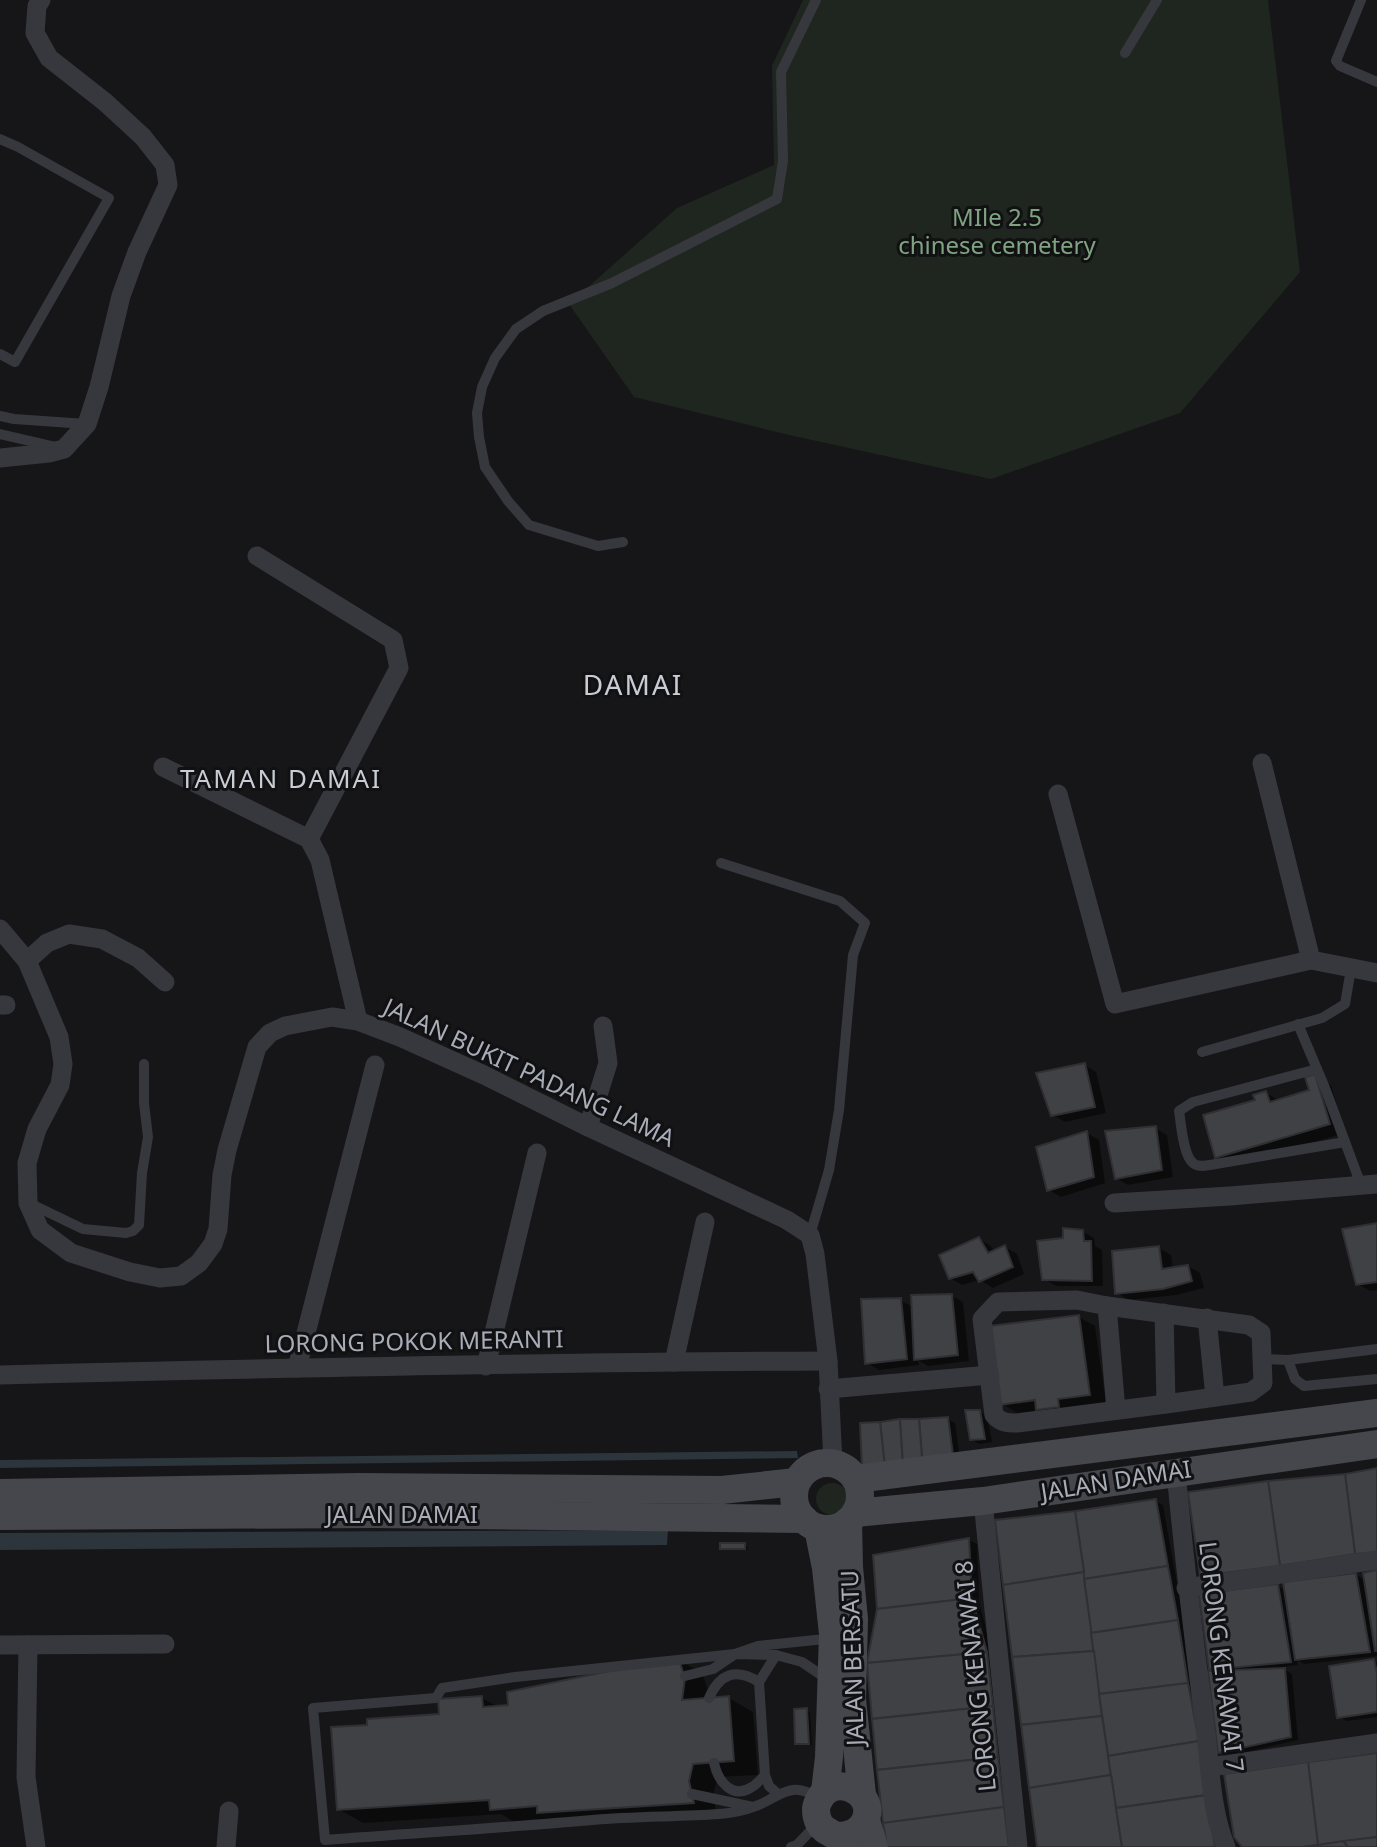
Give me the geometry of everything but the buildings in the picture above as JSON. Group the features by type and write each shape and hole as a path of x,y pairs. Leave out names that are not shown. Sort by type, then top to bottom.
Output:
{"main road":[{"name":"JALAN DAMAI","path":"856,1479 1377,1413"},
{"name":"JALAN DAMAI","path":"852,1517 984,1501 1377,1444"},
{"path":"822,1462 833,1463 842,1466 856,1479 860,1497 852,1517 839,1527 829,1529 811,1524 794,1502 794,1492 796,1482 811,1466 822,1462"},
{"name":"JALAN DAMAI","path":"0,1493 359,1487 722,1490 796,1482"},
{"name":"JALAN DAMAI","path":"0,1516 372,1514 811,1524"},
{"name":"JALAN BERSATU","path":"852,1517 849,1567 854,1619 852,1699 864,1807 874,1847"},
{"name":"JALAN BERSATU","path":"811,1524 826,1568 833,1634 829,1824"},
{"path":"848,1786 855,1789 864,1807 861,1827 847,1836 829,1824 832,1787 848,1786"}],"street":[{"path":"0,458 64,449 87,425 121,296 137,252 168,185 165,165 143,137 105,102 49,58 35,33 37,6 41,0"},
{"path":"257,556 393,640 399,668 309,839"},
{"path":"1262,763 1311,960"},
{"path":"163,767 309,839 320,860 358,1021"},
{"path":"1058,794 1115,1004 1311,960 1377,973"},
{"name":"JALAN BUKIT PADANG LAMA","path":"0,929 27,961 60,1037 63,1064 61,1085 37,1129 27,1163 28,1203 40,1230 71,1253 130,1272 160,1278 181,1276 199,1264 213,1244 218,1229 222,1175 227,1150 257,1047 270,1033 285,1026 332,1017 358,1021 460,1064 787,1220 810,1235"},
{"path":"27,961 47,943 69,934 102,939 138,958 165,982"},
{"path":"588,1127 608,1063 603,1026"},
{"path":"297,1368 374,1065"},
{"path":"486,1366 537,1153"},
{"path":"1114,1203 1369,1184"},
{"path":"674,1362 705,1222"},
{"path":"810,1235 815,1254 828,1361 833,1463"},
{"path":"1077,1300 1164,1312 1250,1325 1261,1333 1263,1383 1251,1392 1017,1423 998,1420 994,1415 982,1319 998,1302 1077,1300"},
{"path":"1107,1306 1116,1410"},
{"path":"1164,1312 1166,1405"},
{"path":"1207,1318 1215,1397"},
{"name":"LORONG POKOK MERANTI","path":"0,1375 828,1361"},
{"path":"828,1389 990,1375"},
{"name":"LORONG KENAWAI 7","path":"1176,1472 1186,1588 1218,1822 1226,1847"},
{"name":"LORONG KENAWAI 8","path":"984,1501 1018,1847"},
{"path":"1186,1588 1377,1560"},
{"path":"0,1645 164,1644"},
{"path":"28,1645 26,1777 36,1847"},
{"path":"1210,1767 1377,1743"},
{"path":"226,1847 229,1811"}],"lane":[{"path":"623,542 598,545 529,525 485,467 477,412 482,387 495,358 516,329 543,311 612,283 777,199 783,161 781,72 816,0"},
{"path":"1125,53 1157,0"},
{"path":"1361,0 1336,61 1340,66 1375,81 1377,69"},
{"path":"0,139 109,198 15,362 0,354"},
{"path":"0,416 87,425"},
{"path":"0,434 64,449"},
{"path":"721,863 840,901 865,923 853,955 839,1110 829,1170 810,1235"},
{"path":"1202,1052 1322,1018 1345,1004 1351,969"},
{"path":"1298,1024 1345,1142 1369,1184"},
{"path":"28,1203 83,1229 126,1233 139,1225 142,1173 148,1138 144,1103 144,1064"},
{"path":"1317,1069 1183,1107 1179,1111 1189,1158 1193,1164 1210,1166 1345,1142"},
{"path":"1262,1359 1288,1360 1377,1349"},
{"path":"1288,1360 1294,1379 1304,1386 1377,1379"},
{"path":"685,1676 713,1669 735,1654 758,1646 825,1639 833,1634"},
{"path":"791,1847 829,1824 806,1790 791,1790 778,1794 755,1807 739,1812 325,1840 313,1708 436,1698 442,1688 515,1677 735,1654 776,1656 802,1662 831,1682"},
{"path":"776,1656 759,1682 765,1775 769,1786 778,1794"},
{"path":"709,1698 720,1680 734,1673 746,1674 759,1682"},
{"path":"714,1763 722,1785 732,1789 743,1791 753,1787 765,1775"},
{"path":"692,1794 755,1807"}],"green space":[{"name":"MIle 2.5 chinese cemetery","path":"803,0 1268,0 1300,272 1180,413 991,479 789,435 634,397 569,304 677,208 774,165 772,66"},
{"path":"832,1483 843,1488 848,1499 843,1510 832,1515 821,1510 816,1499 821,1488"}],"shaded area":[{"path":"797,1451 798,1458 0,1468 0,1460"},
{"path":"668,1530 667,1545 0,1550 0,1533"}],"district":[{"name":"DAMAI","path":"633,685"},
{"name":"TAMAN DAMAI","path":"281,779"}]}
